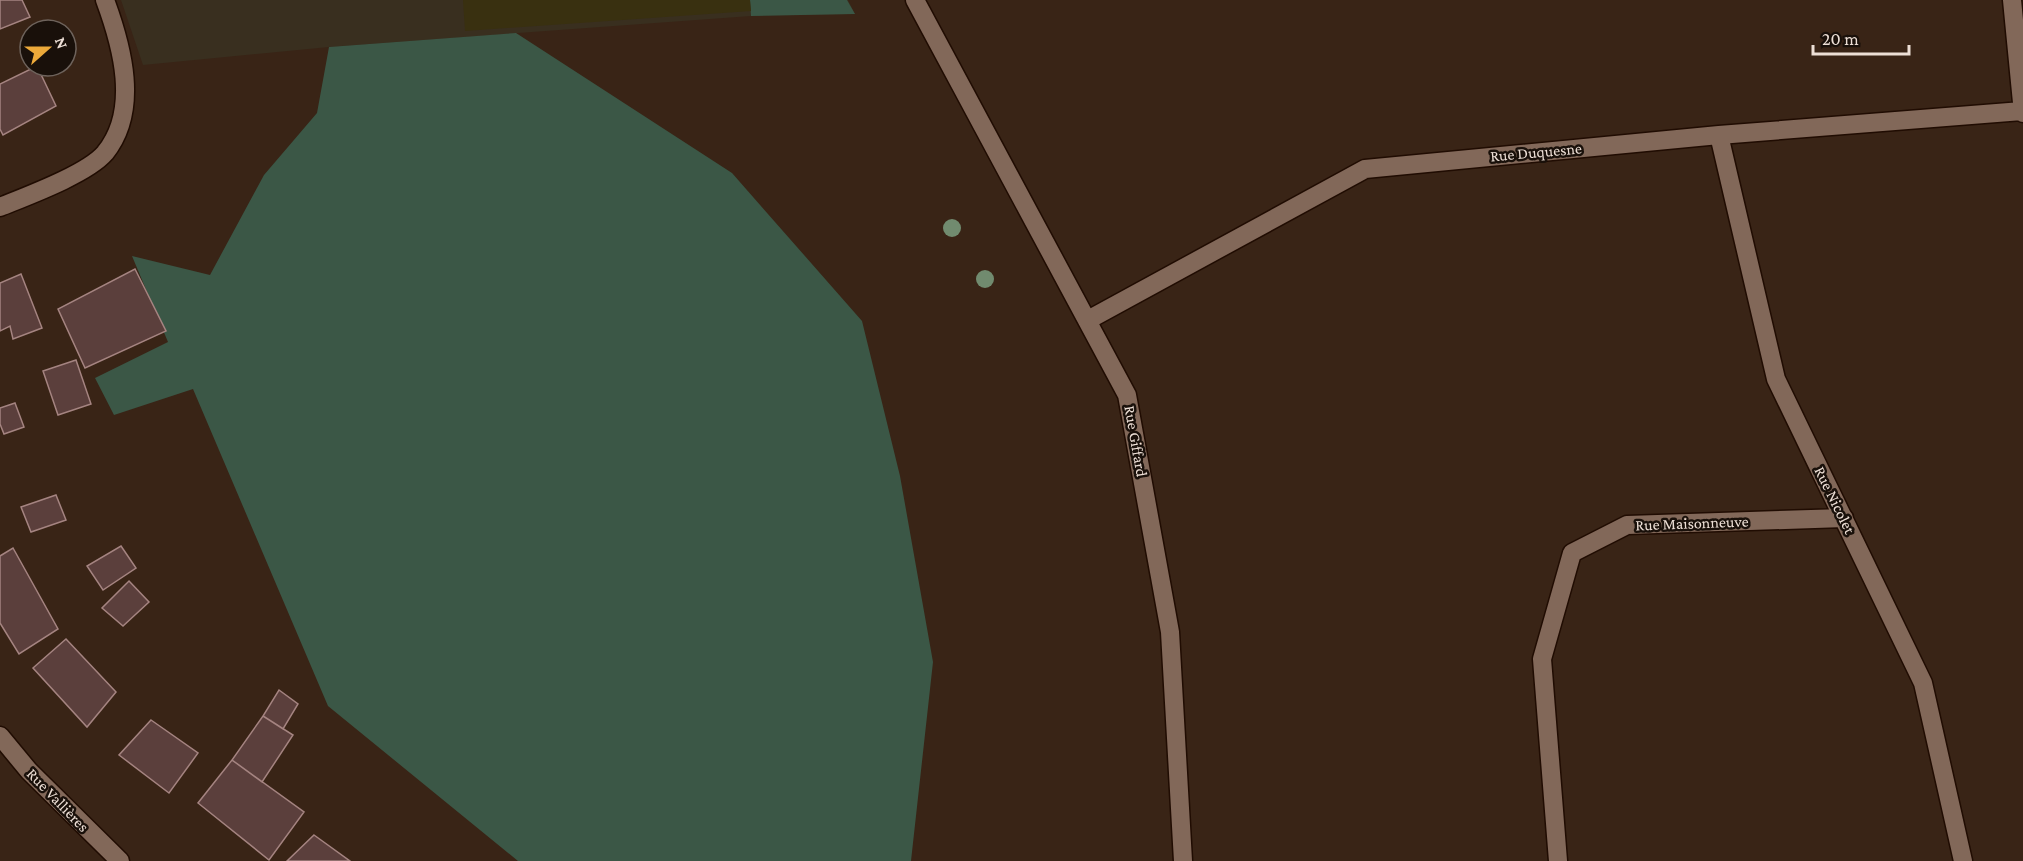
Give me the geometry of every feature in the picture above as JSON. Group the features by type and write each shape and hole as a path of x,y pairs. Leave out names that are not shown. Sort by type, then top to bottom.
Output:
{"street":[{"path":"0,207 63,181 104,154 117,134 128,82 105,0"},
{"name":"Rue Giffard","path":"915,0 1127,395 1168,620 1183,861"},
{"path":"2012,0 2022,112"},
{"name":"Rue Duquesne","path":"1088,320 1365,169 1719,135 2022,112"},
{"name":"Rue Nicolet","path":"1719,135 1776,379 1923,683 1963,861"},
{"name":"Rue Maisonneuve","path":"1558,861 1542,659 1572,553 1628,525 1844,518"},
{"name":"Rue Vallières","path":"0,736 29,771 120,861"}],"shaded area":[{"path":"121,0 848,0 855,14 751,16 329,47 143,65"}],"green space":[{"path":"750,0 847,0 855,14 751,16"},
{"path":"516,33 732,173 862,321 900,476 933,662 911,861 518,861 328,706 193,389 114,415 95,378 168,342 132,256 210,275 264,175 317,113 329,47"}],"sand":[{"path":"463,0 750,0 751,11 465,31"}],"building":[{"path":"0,0 22,0 30,17 18,18 18,22 0,29"},
{"path":"18,75 18,78 43,78 56,106 3,135 0,129 0,84"},
{"path":"135,269 166,331 85,368 58,309"},
{"path":"21,274 42,328 13,339 10,326 0,331 0,283"},
{"path":"76,360 91,404 58,415 43,371"},
{"path":"15,403 24,427 4,434 0,424 0,408"},
{"path":"56,495 66,520 31,532 21,507"},
{"path":"121,546 136,568 103,590 87,566"},
{"path":"13,548 58,629 19,654 0,623 0,556"},
{"path":"129,581 149,602 123,626 102,608"},
{"path":"66,639 116,692 87,727 33,668"},
{"path":"279,690 298,704 283,729 263,716"},
{"path":"263,716 293,735 262,782 232,760"},
{"path":"151,720 198,753 169,793 119,755"},
{"path":"232,760 304,812 269,860 198,803"},
{"path":"314,835 350,861 287,861"}]}
